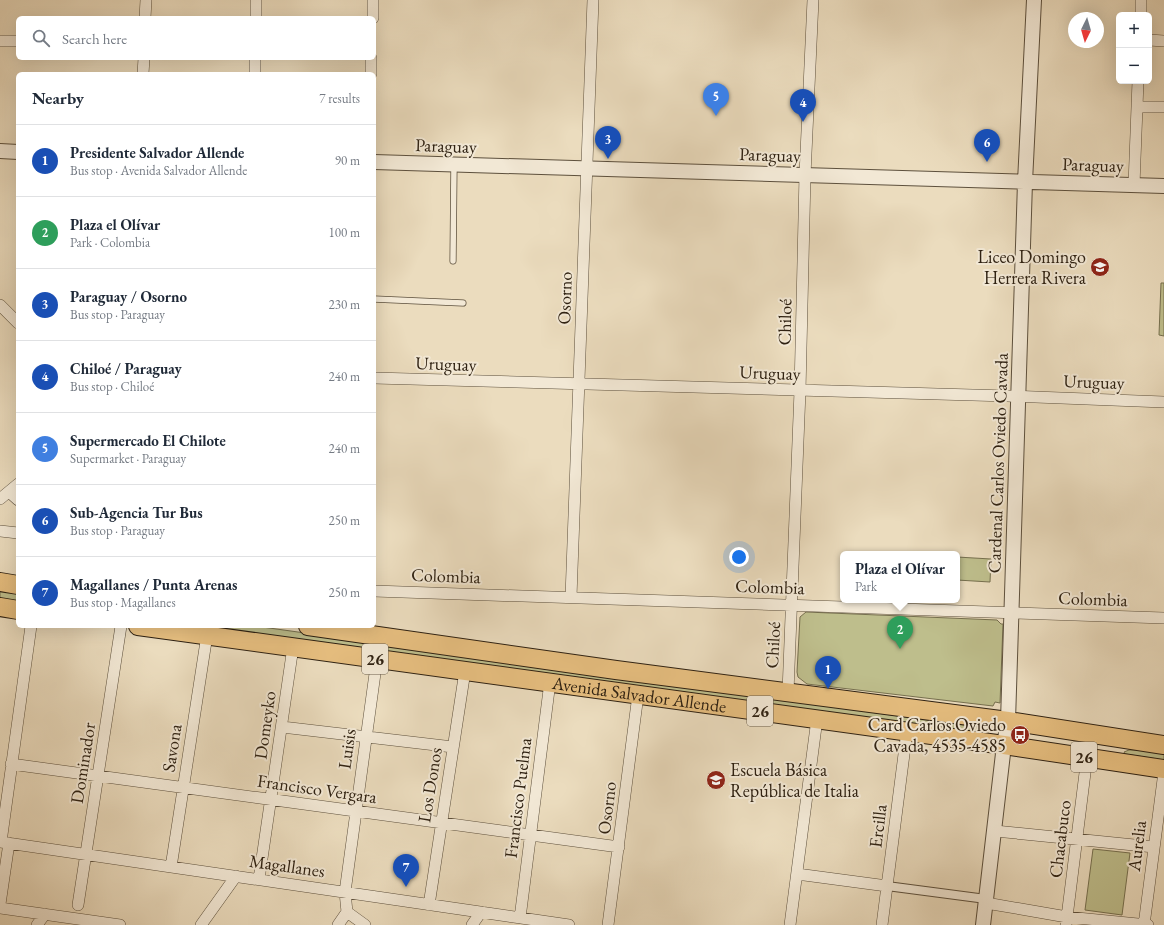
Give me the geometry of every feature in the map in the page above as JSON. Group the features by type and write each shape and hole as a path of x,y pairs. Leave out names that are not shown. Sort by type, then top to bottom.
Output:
{"highway":[{"path":"0,582 16,585"},
{"path":"0,607 16,610"},
{"name":"Avenida Salvador Allende","path":"152,628 906,731 1164,770"},
{"name":"Avenida Salvador Allende","path":"322,628 616,670 1008,721 1164,745"}],"street":[{"path":"145,16 146,0"},
{"path":"256,0 256,16"},
{"path":"373,0 373,16"},
{"name":"Osorno","path":"571,597 593,0"},
{"name":"Chiloé","path":"788,692 800,391 805,175 812,0"},
{"name":"Cardenal Carlos Oviedo Cavada","path":"983,925 1008,721 1025,182 1034,0"},
{"path":"1141,0 1141,12"},
{"path":"1152,40 1164,41"},
{"path":"0,41 16,42"},
{"path":"143,72 144,60"},
{"path":"255,60 255,72"},
{"path":"371,60 371,72"},
{"path":"1134,185 1138,84"},
{"path":"1137,107 1164,107"},
{"path":"0,151 16,152"},
{"name":"Paraguay","path":"376,162 1164,186"},
{"path":"0,305 16,321"},
{"name":"Uruguay","path":"376,378 1164,402"},
{"path":"3,494 16,485"},
{"path":"3,494 16,499"},
{"path":"0,530 16,533"},
{"name":"Colombia","path":"376,590 1164,618"},
{"path":"0,904 3,842 31,628"},
{"name":"Dominador","path":"78,905 121,628"},
{"name":"Savona","path":"171,867 207,636"},
{"name":"Domeyko","path":"259,879 293,647"},
{"name":"Luisis","path":"347,912 345,892 377,659"},
{"name":"Los Donos","path":"429,905 465,671"},
{"name":"Francisco Puelma","path":"520,918 550,682"},
{"name":"Osorno","path":"608,925 638,695"},
{"path":"790,925 817,719"},
{"path":"282,727 453,747"},
{"name":"Ercilla","path":"882,925 906,731"},
{"name":"Chacabuco","path":"1066,921 1088,758"},
{"name":"Francisco Vergara","path":"12,764 619,847"},
{"name":"Aurelia","path":"1144,925 1164,770"},
{"path":"995,831 1154,847"},
{"name":"Magallanes","path":"3,842 568,925"},
{"path":"796,874 986,901 1066,921 1148,925"},
{"path":"201,925 236,876"},
{"path":"0,908 104,924 120,925"},
{"path":"338,925 347,912 365,925"},
{"path":"472,925 481,912"},
{"path":"37,925 44,914"}],"lane":[{"path":"453,261 454,165"},
{"path":"376,299 463,303"}],"green space":[{"path":"1161,283 1164,283 1164,336 1159,335"},
{"path":"960,557 991,559 990,582 960,580"},
{"path":"0,591 16,593 16,601 0,598"},
{"path":"806,612 997,620 1003,624 1000,703 995,702 993,706 807,684 798,677 797,672 800,617"},
{"path":"216,628 269,628 984,728 984,734"},
{"path":"1129,750 1144,750 1164,753 1164,760 1125,754 1124,752"},
{"path":"1093,849 1130,853 1122,915 1085,910"}],"place":[{"name":"Supermercado El Chilote","path":"716,116"},
{"name":"Chiloé / Paraguay","path":"803,122"},
{"name":"Paraguay / Osorno","path":"608,159"},
{"name":"Sub-Agencia Tur Bus","path":"987,162"},
{"name":"Liceo Domingo Herrera Rivera","path":"1100,267"},
{"name":"Plaza el Olívar","path":"900,649"},
{"name":"Presidente Salvador Allende","path":"828,689"},
{"name":"Card Carlos Oviedo Cavada, 4535-4585","path":"1020,735"},
{"name":"Escuela Básica República de Italia","path":"716,780"},
{"name":"Magallanes / Punta Arenas","path":"406,887"}]}
